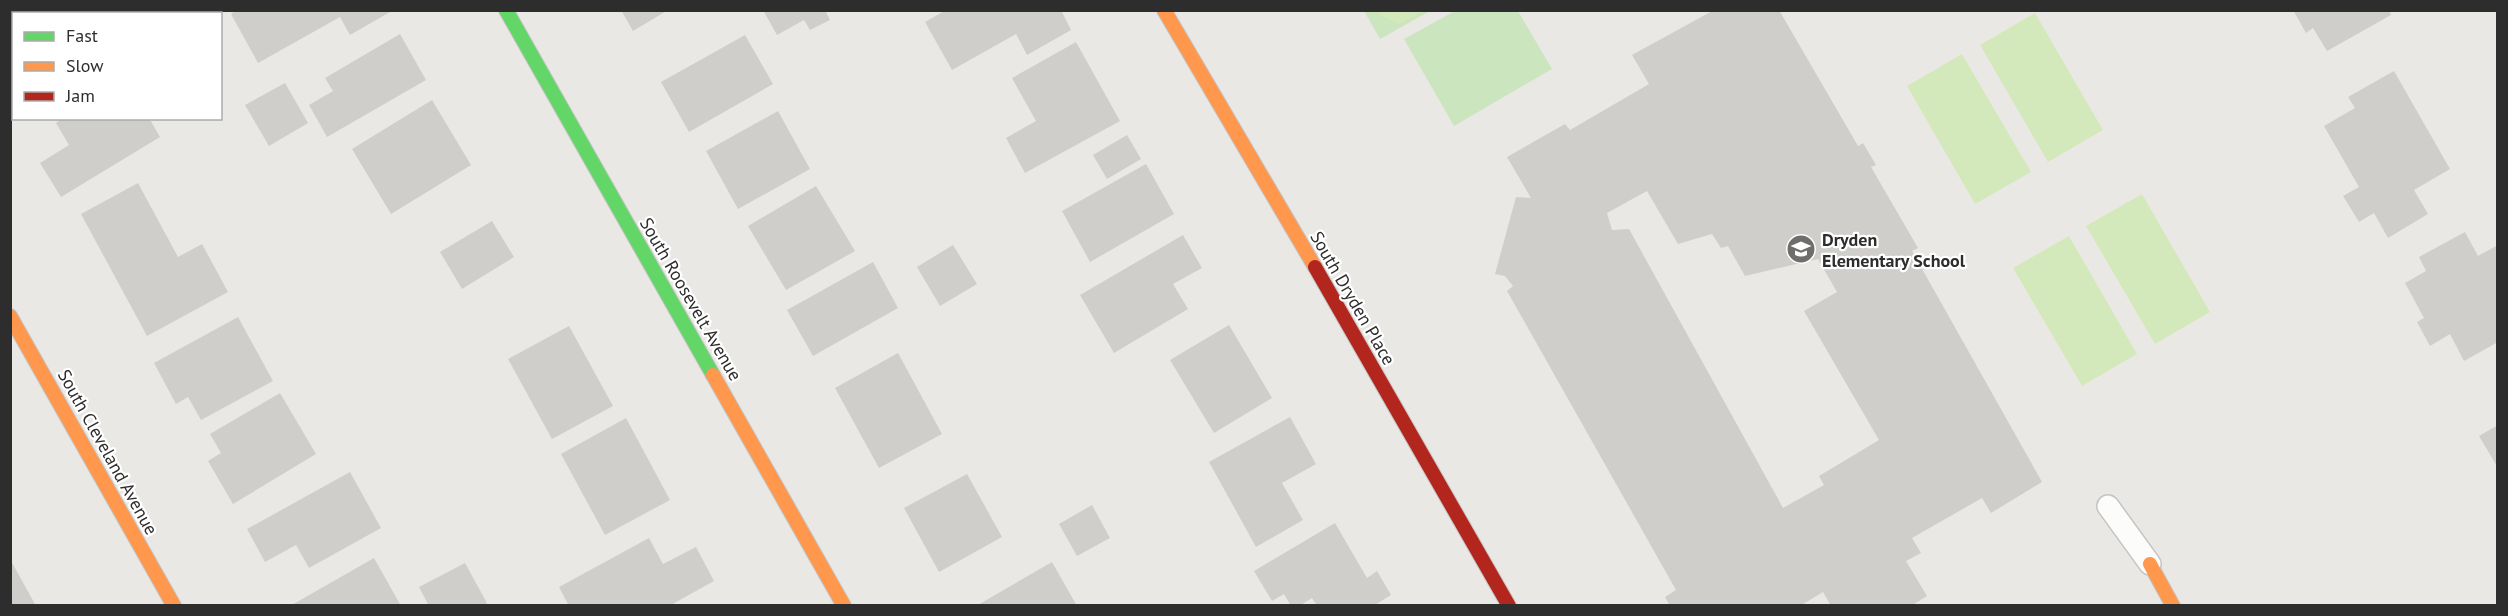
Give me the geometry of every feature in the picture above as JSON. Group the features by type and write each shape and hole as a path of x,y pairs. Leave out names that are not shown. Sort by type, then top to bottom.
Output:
{"street":[{"name":"South Roosevelt Avenue","path":"506,10 844,606"},
{"name":"South Dryden Place","path":"1164,10 1509,606"},
{"name":"South Cleveland Avenue","path":"10,316 174,606"},
{"path":"2150,564 2173,606"}],"lane":[{"path":"2108,506 2150,564"}],"green space":[{"path":"1364,11 1430,11 1380,39"},
{"path":"1378,11 1423,11 1399,24 1380,15"},
{"path":"1455,11 1518,11 1552,69 1454,126 1404,39"},
{"path":"2035,13 2103,130 2048,162 1980,45"},
{"path":"1962,54 2031,172 1975,204 1907,86"},
{"path":"2142,194 2210,312 2155,344 2086,226"},
{"path":"2069,236 2137,354 2082,386 2013,268"}],"building":[{"path":"10,10 29,10 30,12 12,12 12,22 10,23"},
{"path":"237,10 389,10 390,12 350,35 340,17 258,63 231,14"},
{"path":"621,10 668,10 633,31"},
{"path":"763,10 825,10 830,20 810,30 804,20 777,35"},
{"path":"946,10 1061,10 1071,30 1027,55 1016,34 952,70 925,22"},
{"path":"1714,10 1779,10 1858,146 1863,143 1876,165 1871,167 1918,248 1912,251 2042,482 1991,513 1982,498 1912,538 1921,553 1906,561 1927,596 1911,606 1831,606 1823,592 1800,606 1670,606 1665,597 1676,590 1507,291 1513,286 1505,276 1495,274 1516,197 1531,198 1507,157 1565,124 1570,130 1649,84 1632,55","holes":["1647,191 1678,244 1712,234 1721,248 1728,246 1745,276 1818,259 1837,292 1804,311 1879,440 1819,476 1824,485 1783,508 1629,229 1612,230 1607,213"]},
{"path":"2293,10 2389,10 2391,15 2327,51 2313,28 2306,33"},
{"path":"400,34 426,80 327,137 309,105 333,91 325,78"},
{"path":"745,35 773,84 689,132 661,82"},
{"path":"12,38 12,90 10,91 10,39"},
{"path":"1076,42 1120,121 1025,173 1006,138 1036,121 1012,78"},
{"path":"2394,71 2450,169 2414,190 2428,214 2388,238 2374,213 2359,222 2343,196 2359,187 2324,126 2355,108 2348,97"},
{"path":"285,83 308,123 269,146 245,105"},
{"path":"432,100 471,165 391,214 352,149"},
{"path":"778,111 810,169 738,209 706,151"},
{"path":"60,120 150,120 160,137 61,197 40,163 69,145 56,123"},
{"path":"1127,135 1141,159 1107,179 1093,155"},
{"path":"1146,164 1174,214 1090,262 1062,211"},
{"path":"138,183 178,257 202,244 228,292 147,336 81,214"},
{"path":"816,186 855,251 786,290 748,226"},
{"path":"492,221 514,257 462,289 440,252"},
{"path":"2465,232 2478,256 2498,245 2498,342 2464,361 2450,334 2430,346 2417,322 2424,318 2405,283 2426,271 2419,257"},
{"path":"1183,235 1202,268 1173,284 1188,309 1114,353 1080,295"},
{"path":"953,245 977,284 940,306 917,267"},
{"path":"873,262 898,308 813,356 787,310"},
{"path":"238,317 273,381 201,420 188,397 176,404 154,363"},
{"path":"1229,325 1272,398 1214,433 1170,360"},
{"path":"569,326 613,406 552,439 508,359"},
{"path":"898,353 942,434 879,468 835,388"},
{"path":"280,393 316,454 233,504 208,461 221,453 210,434"},
{"path":"1290,417 1316,464 1282,483 1303,520 1256,547 1209,462"},
{"path":"626,418 670,500 605,535 561,454"},
{"path":"2498,425 2498,468 2479,436"},
{"path":"350,472 381,528 309,568 296,545 265,562 247,529"},
{"path":"967,474 1002,537 939,572 904,508"},
{"path":"1092,505 1110,538 1077,556 1059,524"},
{"path":"1335,523 1367,578 1377,571 1391,595 1373,606 1317,606 1312,598 1299,606 1291,606 1284,594 1272,601 1254,571"},
{"path":"649,538 663,564 696,547 714,581 669,606 569,606 559,587"},
{"path":"374,558 401,606 290,606"},
{"path":"10,559 36,606 10,606"},
{"path":"1052,562 1077,606 976,606"},
{"path":"465,563 487,603 482,606 429,606 419,587"}],"traffic: fast":[{"path":"506,10 713,375"}],"traffic: slow":[{"path":"1164,10 1315,267"},
{"path":"10,316 174,606"},
{"path":"713,375 844,606"},
{"path":"2150,564 2173,606"}],"traffic: jam":[{"path":"1315,267 1509,606"}],"place":[{"name":"Dryden Elementary School","path":"1801,249"}]}
